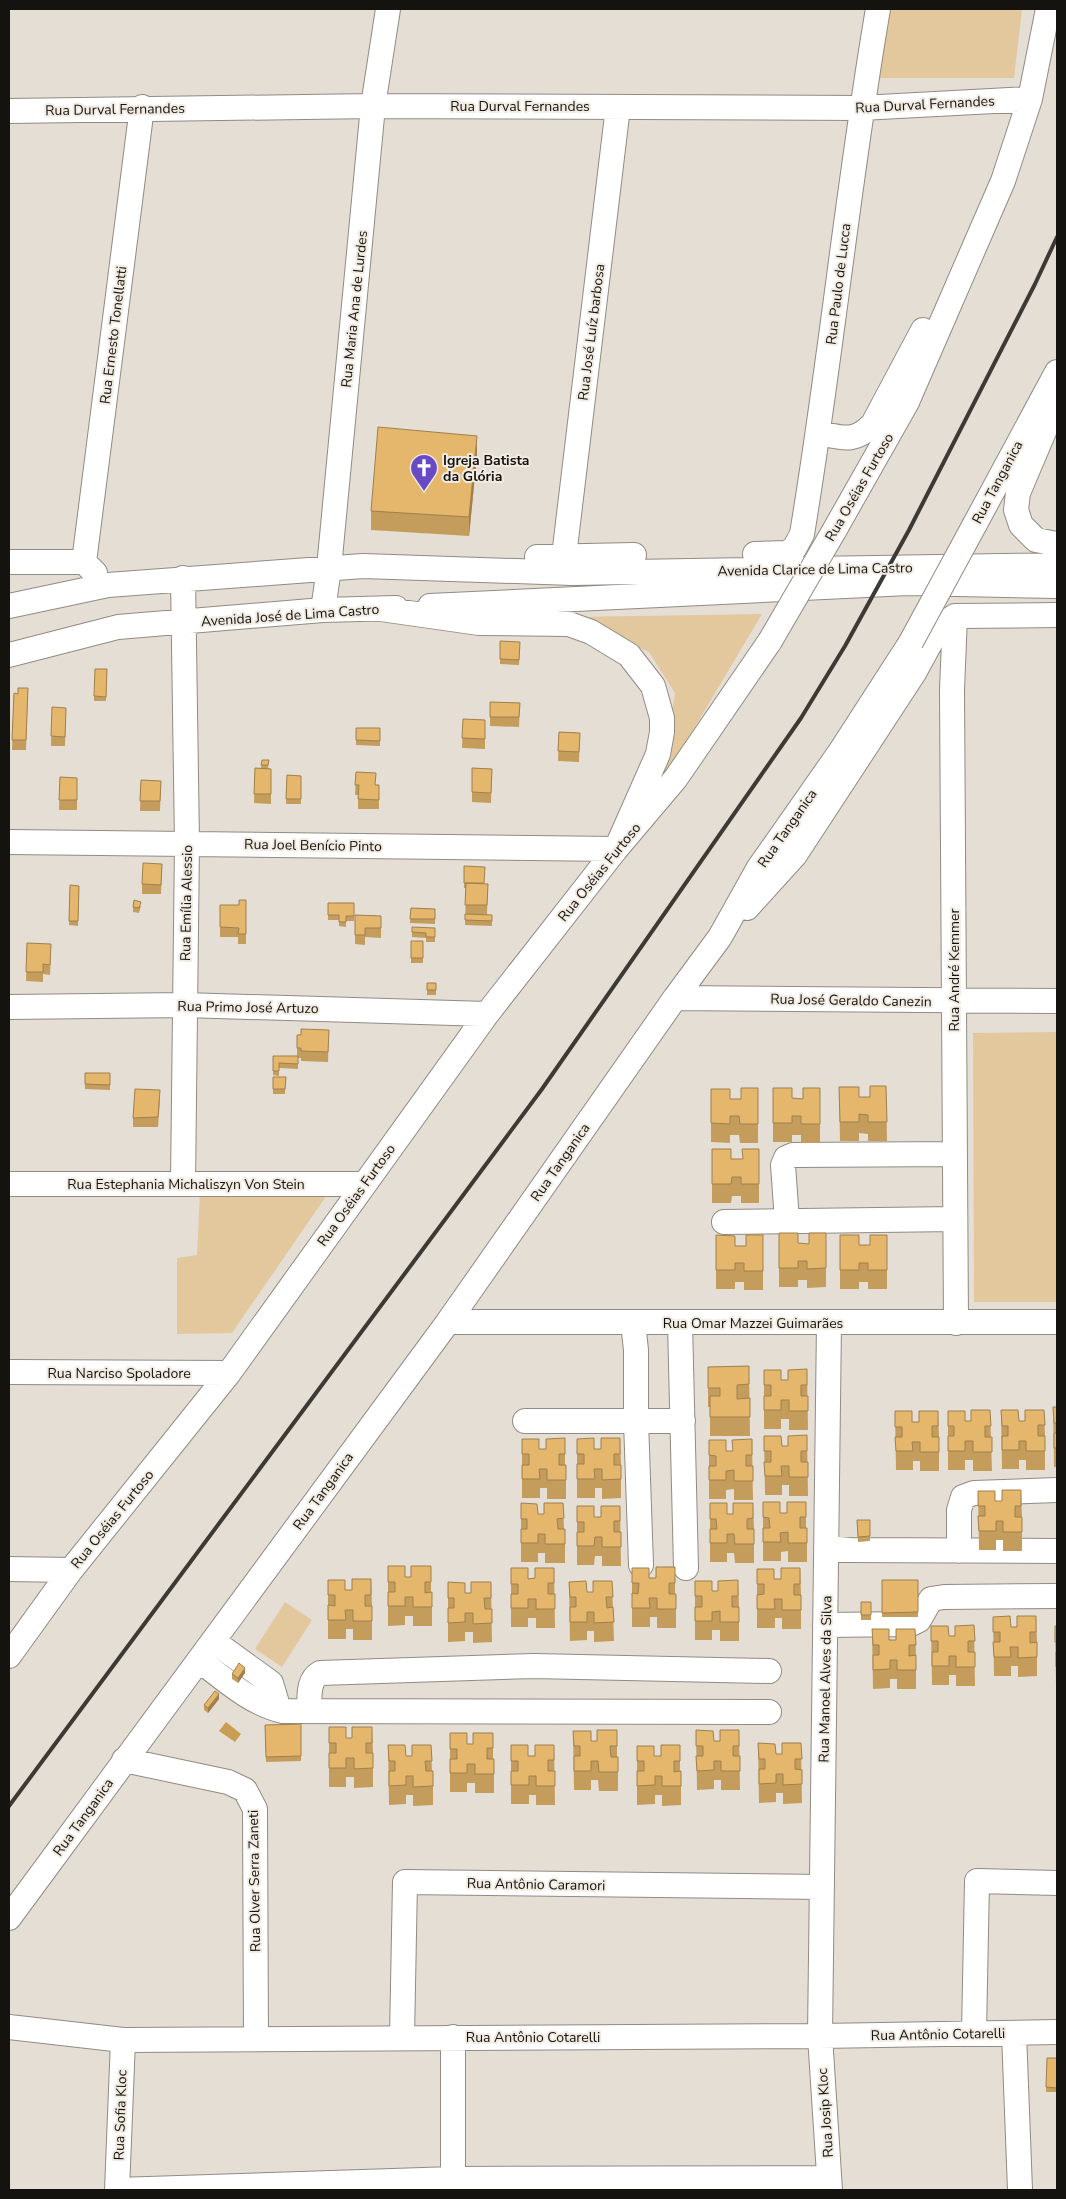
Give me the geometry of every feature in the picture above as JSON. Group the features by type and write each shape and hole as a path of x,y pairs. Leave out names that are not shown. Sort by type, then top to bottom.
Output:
{"street":[{"name":"Rua Maria Ana de Lurdes","path":"323,610 329,568 374,106 388,9"},
{"name":"Rua Paulo de Lucca","path":"568,565 786,553 794,549 802,534 819,433 861,108 878,9"},
{"name":"Rua Oséias Furtoso","path":"9,1656 71,1570 229,1373 487,1014 616,849 676,778 770,641 907,402 1003,181 1030,99 1048,9"},
{"name":"Rua Durval Fernandes","path":"9,111 142,107 374,106 861,108 1030,99"},
{"name":"Rua Ernesto Tonellatti","path":"84,562 142,107"},
{"name":"Rua José Luíz barbosa","path":"568,565 618,107"},
{"path":"819,433 850,438 862,435 873,424 1003,181"},
{"name":"Rua Tanganica","path":"9,1918 448,1322 675,998 720,937 758,869 840,752 911,642 1057,372"},
{"path":"1057,402 1018,493 1016,510 1021,525 1036,540 1057,544"},
{"path":"9,606 108,584 363,566 430,559 568,565"},
{"path":"9,562 84,562 108,584"},
{"name":"Avenida Clarice de Lima Castro","path":"568,565 1057,565"},
{"name":"Rua Emília Alessio","path":"183,578 187,843 183,1183"},
{"name":"Avenida Clarice de Lima Castro","path":"574,598 908,583 1057,586"},
{"name":"Avenida José de Lima Castro","path":"9,655 118,627 185,623 323,610 381,609 574,598"},
{"path":"381,609 479,623 569,624 592,632 629,655 653,686 662,718 662,732 658,754 616,849"},
{"path":"720,937 795,855 914,673 939,627 954,616 1057,616"},
{"name":"Rua André Kemmer","path":"954,616 952,690 956,1323"},
{"path":"914,673 929,672 940,675 952,690"},
{"name":"Rua Joel Benício Pinto","path":"9,842 616,849"},
{"name":"Rua José Geraldo Canezin","path":"675,998 1057,1001"},
{"name":"Rua Primo José Artuzo","path":"9,1007 184,1005 487,1014"},
{"path":"787,1221 784,1165 786,1158 793,1155 955,1154"},
{"name":"Rua Estephania Michaliszyn Von Stein","path":"9,1184 364,1184"},
{"path":"724,1222 955,1219"},
{"name":"Rua Omar Mazzei Guimarães","path":"448,1322 1057,1322"},
{"path":"633,1323 636,1350 636,1421 641,1565"},
{"path":"680,1323 686,1568"},
{"name":"Rua Manoel Alves da Silva","path":"820,2036 829,1323"},
{"name":"Rua Narciso Spoladore","path":"9,1372 229,1373"},
{"path":"525,1421 682,1421"},
{"path":"959,1551 959,1510 963,1498 974,1493 1057,1490"},
{"path":"826,1548 1057,1551"},
{"path":"9,1569 71,1570"},
{"path":"825,1625 911,1624 919,1620 932,1599 944,1596 1057,1596"},
{"path":"213,1641 271,1683 279,1710"},
{"path":"199,1660 228,1683 268,1708 279,1710 770,1712"},
{"path":"310,1711 310,1684 313,1678 320,1673 534,1666 769,1671"},
{"name":"Rua Olver Serra Zaneti","path":"124,1760 228,1782 245,1790 255,1809 256,2039"},
{"path":"974,2033 977,1881 1057,1883"},
{"name":"Rua Antônio Caramori","path":"402,2038 405,1882 822,1887"},
{"name":"Rua Antônio Cotarelli","path":"9,2027 123,2040 820,2036 1057,2032"},
{"path":"1014,2032 1020,2190"},
{"name":"Rua Josip Kloc","path":"820,2036 830,2184"},
{"path":"453,2037 454,2184"},
{"name":"Rua Sofia Kloc","path":"117,2190 123,2040"},
{"path":"117,2190 454,2184 830,2184"}],"shaded area":[{"path":"889,9 1022,9 1014,78 877,78"},
{"path":"762,614 661,784 675,693 649,652 573,617"},
{"path":"1057,1032 1057,1302 974,1302 973,1033"},
{"path":"200,1192 329,1192 232,1333 177,1334 177,1258 197,1255"},
{"path":"285,1602 312,1620 282,1667 255,1649"},
{"path":"226,1722 241,1734 235,1742 219,1731"}],"building":[{"name":"Igreja Batista da Glória","path":"378,427 477,436 469,517 371,511"},
{"path":"500,641 520,642 519,660 500,659"},
{"path":"95,669 107,669 106,697 94,696"},
{"path":"18,688 28,688 26,740 12,740 14,693 18,694"},
{"path":"490,702 520,703 519,717 490,717"},
{"path":"52,707 66,708 65,737 51,736"},
{"path":"463,719 485,720 485,739 462,738"},
{"path":"356,728 380,728 380,741 356,740"},
{"path":"559,732 580,733 579,752 558,751"},
{"path":"262,760 269,760 268,765 261,765"},
{"path":"255,768 271,769 271,794 254,794"},
{"path":"472,768 492,769 491,793 472,792"},
{"path":"356,772 376,773 375,785 379,785 379,800 358,799 359,785 355,785"},
{"path":"287,775 301,776 301,799 286,799"},
{"path":"60,777 77,778 77,800 59,800"},
{"path":"141,780 161,781 160,801 140,801"},
{"path":"143,863 162,864 161,885 142,884"},
{"path":"464,866 485,867 484,883 464,883"},
{"path":"466,883 488,884 487,905 465,905"},
{"path":"70,885 79,886 78,921 69,921"},
{"path":"134,900 141,902 139,908 133,907"},
{"path":"239,900 246,900 246,934 238,934 239,928 220,927 220,905 239,905"},
{"path":"328,903 354,903 354,916 346,916 346,922 339,922 339,915 328,915"},
{"path":"411,908 435,909 435,919 410,919"},
{"path":"465,914 492,915 492,921 465,920"},
{"path":"355,915 381,916 381,928 365,928 365,935 355,935"},
{"path":"412,927 435,928 435,937 426,937 426,933 412,932"},
{"path":"411,941 423,941 423,958 411,958"},
{"path":"27,943 51,944 50,965 43,964 43,972 26,972"},
{"path":"427,983 436,983 436,990 427,990"},
{"path":"301,1029 329,1030 328,1052 301,1051 301,1048 297,1048 297,1035 301,1035"},
{"path":"273,1056 298,1056 298,1064 279,1063 279,1071 273,1071"},
{"path":"85,1073 110,1073 110,1085 85,1084"},
{"path":"273,1077 286,1077 285,1089 273,1089"},
{"path":"870,1086 886,1086 887,1122 868,1122 868,1115 859,1114 859,1122 840,1122 839,1087 859,1087 859,1097 870,1097"},
{"path":"741,1088 758,1088 758,1124 740,1124 739,1116 730,1116 730,1124 711,1123 711,1089 730,1089 730,1099 741,1099"},
{"path":"773,1088 792,1088 792,1098 803,1099 803,1088 820,1088 820,1124 801,1124 801,1116 792,1116 792,1123 773,1123"},
{"path":"135,1089 160,1090 158,1117 133,1118"},
{"path":"712,1149 731,1149 731,1159 743,1159 742,1149 759,1149 759,1184 741,1184 741,1177 732,1177 731,1184 712,1184"},
{"path":"779,1233 798,1233 798,1243 809,1244 809,1233 826,1233 826,1268 807,1269 807,1261 798,1261 798,1268 779,1268"},
{"path":"716,1235 735,1236 735,1246 746,1246 746,1235 763,1235 763,1271 744,1271 744,1263 735,1263 735,1270 716,1270"},
{"path":"840,1235 859,1235 859,1245 870,1245 870,1235 887,1235 887,1270 868,1270 868,1263 859,1263 859,1270 840,1270"},
{"path":"749,1366 749,1384 737,1385 737,1399 750,1398 750,1417 710,1417 710,1396 720,1396 720,1388 708,1388 708,1367"},
{"path":"807,1369 807,1385 801,1385 801,1396 808,1396 808,1411 789,1411 789,1400 781,1400 781,1410 764,1410 764,1396 771,1396 771,1385 764,1385 764,1370 781,1370 781,1380 788,1380 788,1370"},
{"path":"1053,1407 1057,1407 1057,1423 1054,1423"},
{"path":"971,1410 990,1410 991,1426 985,1426 985,1437 992,1437 992,1452 973,1452 973,1441 965,1441 965,1451 948,1451 948,1436 954,1436 954,1426 948,1426 948,1411 965,1411 965,1421 971,1421"},
{"path":"1001,1410 1018,1410 1019,1421 1025,1421 1025,1410 1044,1410 1045,1425 1038,1425 1038,1436 1045,1436 1045,1451 1026,1451 1026,1441 1019,1441 1019,1450 1002,1450 1002,1436 1008,1436 1008,1426 1002,1426"},
{"path":"895,1411 912,1411 912,1422 919,1422 919,1411 938,1411 938,1426 932,1426 932,1437 939,1437 939,1452 920,1452 920,1442 912,1442 913,1451 896,1451 895,1437 902,1437 902,1427 895,1427"},
{"path":"1054,1433 1057,1433 1057,1448 1054,1448"},
{"path":"807,1435 807,1451 801,1451 801,1462 808,1462 808,1477 789,1477 789,1466 781,1466 782,1476 765,1476 764,1462 771,1462 771,1451 764,1451 764,1436 781,1436 782,1446 788,1446 788,1436"},
{"path":"565,1438 565,1454 559,1454 559,1465 566,1465 566,1480 547,1480 547,1469 539,1469 540,1479 522,1479 522,1465 529,1465 529,1454 522,1454 522,1439 539,1439 539,1449 546,1449 546,1439"},
{"path":"594,1438 594,1449 601,1449 601,1438 620,1438 620,1454 614,1454 614,1465 621,1465 621,1479 602,1480 602,1469 594,1469 595,1479 577,1479 577,1464 584,1464 584,1454 577,1454 577,1439"},
{"path":"752,1439 752,1455 746,1455 746,1466 753,1466 753,1481 734,1481 734,1470 726,1471 726,1480 709,1480 709,1466 716,1466 716,1456 709,1455 709,1440 726,1440 726,1451 733,1451 732,1440"},
{"path":"1002,1490 1021,1490 1021,1506 1015,1506 1015,1517 1022,1517 1022,1532 1003,1532 1003,1521 996,1521 996,1531 979,1531 978,1516 985,1516 985,1506 978,1506 978,1491 995,1491 995,1501 1002,1501"},
{"path":"763,1502 780,1502 780,1513 787,1513 787,1502 806,1502 806,1517 800,1517 800,1528 807,1528 807,1543 788,1543 788,1532 780,1533 781,1542 763,1542 763,1528 770,1528 769,1518 763,1517"},
{"path":"521,1503 537,1504 538,1514 544,1514 544,1503 563,1503 564,1518 557,1519 558,1529 565,1529 565,1544 545,1544 545,1534 538,1534 538,1543 521,1543 521,1529 527,1529 527,1519 521,1519"},
{"path":"710,1503 727,1503 727,1514 733,1514 733,1503 753,1503 753,1518 747,1519 747,1529 754,1529 754,1544 735,1544 734,1534 727,1534 727,1543 710,1543 710,1529 717,1529 716,1519 710,1519"},
{"path":"577,1506 594,1506 594,1517 601,1517 601,1506 620,1506 620,1521 614,1521 614,1532 621,1532 621,1547 602,1547 602,1537 595,1537 594,1546 577,1546 577,1532 584,1532 584,1522 577,1522"},
{"path":"857,1520 870,1520 870,1536 858,1537"},
{"path":"388,1566 405,1566 405,1577 411,1577 411,1566 431,1566 431,1582 425,1582 425,1593 432,1592 432,1607 413,1607 413,1597 405,1597 405,1606 388,1606 388,1592 395,1592 395,1582 388,1582"},
{"path":"656,1567 675,1567 675,1583 669,1583 669,1594 676,1594 676,1609 657,1609 657,1598 649,1598 650,1608 632,1608 632,1593 638,1594 639,1583 632,1583 632,1568 649,1568 649,1578 656,1578"},
{"path":"511,1568 528,1568 528,1579 535,1578 535,1568 554,1568 554,1583 548,1583 548,1594 555,1594 555,1609 536,1609 536,1599 528,1599 528,1608 511,1608 511,1594 518,1594 518,1584 511,1584"},
{"path":"781,1568 800,1568 800,1584 794,1584 794,1595 801,1595 801,1610 782,1610 782,1599 774,1599 775,1609 757,1609 757,1595 764,1594 764,1584 757,1584 757,1569 774,1569 774,1579 781,1579"},
{"path":"352,1579 371,1579 371,1595 365,1595 365,1606 372,1606 372,1621 353,1621 353,1610 345,1610 346,1620 328,1620 328,1605 335,1606 335,1595 328,1595 328,1580 345,1580 345,1590 352,1590"},
{"path":"738,1580 738,1596 732,1596 732,1607 739,1607 739,1622 720,1622 720,1611 712,1612 712,1621 695,1621 695,1607 702,1607 702,1596 695,1596 695,1581 712,1581 712,1591 718,1591 718,1581"},
{"path":"882,1580 918,1580 918,1612 882,1613"},
{"path":"586,1581 587,1592 593,1592 593,1581 612,1581 613,1597 606,1597 607,1608 613,1607 614,1622 594,1623 594,1612 587,1612 587,1622 570,1622 570,1607 576,1607 576,1597 570,1597 569,1582"},
{"path":"448,1582 465,1583 465,1593 471,1593 471,1582 491,1582 491,1598 484,1598 485,1609 492,1609 492,1623 473,1624 473,1613 465,1613 465,1622 448,1623 448,1608 454,1608 454,1598 448,1598"},
{"path":"861,1602 871,1602 871,1615 861,1615"},
{"path":"1010,1616 1011,1627 1017,1627 1017,1616 1036,1616 1036,1632 1030,1632 1030,1643 1037,1642 1037,1657 1018,1658 1018,1647 1010,1647 1011,1657 994,1657 993,1642 1000,1642 1000,1632 993,1632 993,1617"},
{"path":"974,1625 975,1641 968,1641 968,1652 975,1652 975,1667 956,1667 956,1656 949,1656 949,1666 932,1666 932,1652 938,1652 938,1641 931,1641 931,1626 948,1626 949,1636 955,1636 955,1626"},
{"path":"1055,1626 1057,1626 1057,1642 1055,1642"},
{"path":"872,1629 889,1629 889,1640 896,1640 896,1629 915,1629 916,1645 909,1645 909,1656 916,1655 916,1670 897,1670 897,1660 890,1660 890,1669 873,1670 873,1655 879,1655 879,1645 873,1645"},
{"path":"239,1663 245,1668 238,1678 232,1674"},
{"path":"215,1691 219,1694 208,1708 204,1705"},
{"path":"301,1724 301,1756 266,1757 265,1725"},
{"path":"329,1727 346,1727 346,1738 352,1738 352,1727 372,1727 372,1743 366,1743 366,1753 373,1753 373,1768 354,1769 354,1758 346,1758 346,1768 329,1768 329,1753 336,1753 336,1743 329,1743"},
{"path":"597,1730 617,1730 617,1746 610,1746 611,1757 618,1757 618,1772 599,1772 598,1761 591,1761 591,1771 574,1771 574,1756 580,1756 580,1746 574,1746 573,1731 591,1731 591,1741 597,1741"},
{"path":"696,1730 713,1731 714,1741 720,1741 720,1730 739,1730 739,1746 733,1746 733,1756 740,1756 740,1771 721,1771 721,1761 714,1761 714,1770 697,1771 696,1756 703,1756 703,1746 696,1746"},
{"path":"450,1733 467,1733 467,1744 473,1744 473,1733 493,1733 493,1748 487,1748 487,1759 494,1759 494,1774 475,1774 475,1764 467,1764 467,1773 450,1773 450,1759 457,1759 457,1749 450,1749"},
{"path":"758,1743 775,1744 776,1754 782,1754 782,1743 801,1743 802,1759 795,1759 795,1769 802,1770 802,1784 783,1785 783,1774 776,1774 776,1783 759,1784 759,1769 765,1769 765,1759 759,1759"},
{"path":"388,1745 405,1745 406,1756 412,1756 412,1745 431,1745 432,1761 425,1761 426,1771 433,1771 433,1786 413,1787 413,1776 406,1776 406,1785 389,1786 389,1771 395,1771 395,1761 389,1761"},
{"path":"511,1745 528,1745 528,1756 535,1756 535,1745 554,1745 554,1760 548,1760 548,1771 555,1771 555,1786 536,1786 536,1776 529,1776 529,1785 511,1785 511,1771 518,1771 518,1761 511,1761"},
{"path":"661,1745 680,1745 680,1761 674,1761 674,1772 681,1771 681,1786 662,1786 662,1776 655,1776 655,1785 637,1786 637,1771 644,1771 644,1761 637,1761 637,1746 654,1746 654,1756 661,1756"},
{"path":"1047,2058 1057,2058 1057,2088 1046,2087"}],"railway":[{"path":"9,1806 542,1089 801,718 845,646 909,530 1035,284 1057,237"}],"place":[{"name":"Igreja Batista da Glória","path":"424,492"}]}
